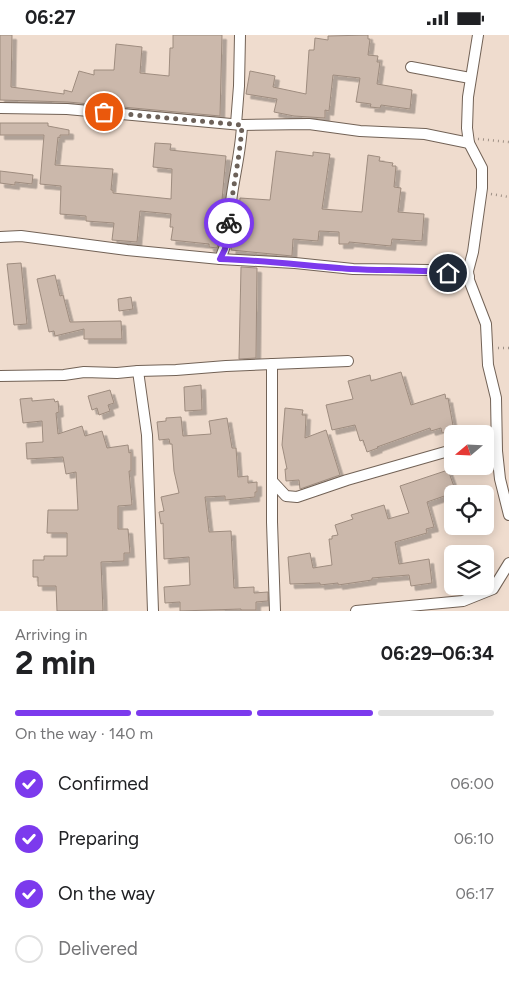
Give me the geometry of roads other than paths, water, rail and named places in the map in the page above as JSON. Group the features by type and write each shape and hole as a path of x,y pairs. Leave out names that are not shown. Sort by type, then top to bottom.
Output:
{"street":[{"path":"220,259 229,233 231,201 240,150 240,35"},
{"path":"478,35 470,78 467,128 469,141 482,168 482,191 473,252 468,271 486,324 488,365 496,398 497,451 500,479 509,515"},
{"path":"411,67 470,78"},
{"path":"0,108 66,109 239,124 309,124 360,131 425,134 469,141"},
{"path":"0,237 21,236 127,250 220,259 286,262 353,269 428,271 469,277"},
{"path":"0,376 64,375 84,372 117,373 348,361"},
{"path":"272,364 275,611"},
{"path":"138,371 147,435 153,611"},
{"path":"272,482 286,496 297,497 347,480 444,452"},
{"path":"356,611 463,601 492,589 509,563"}]}
